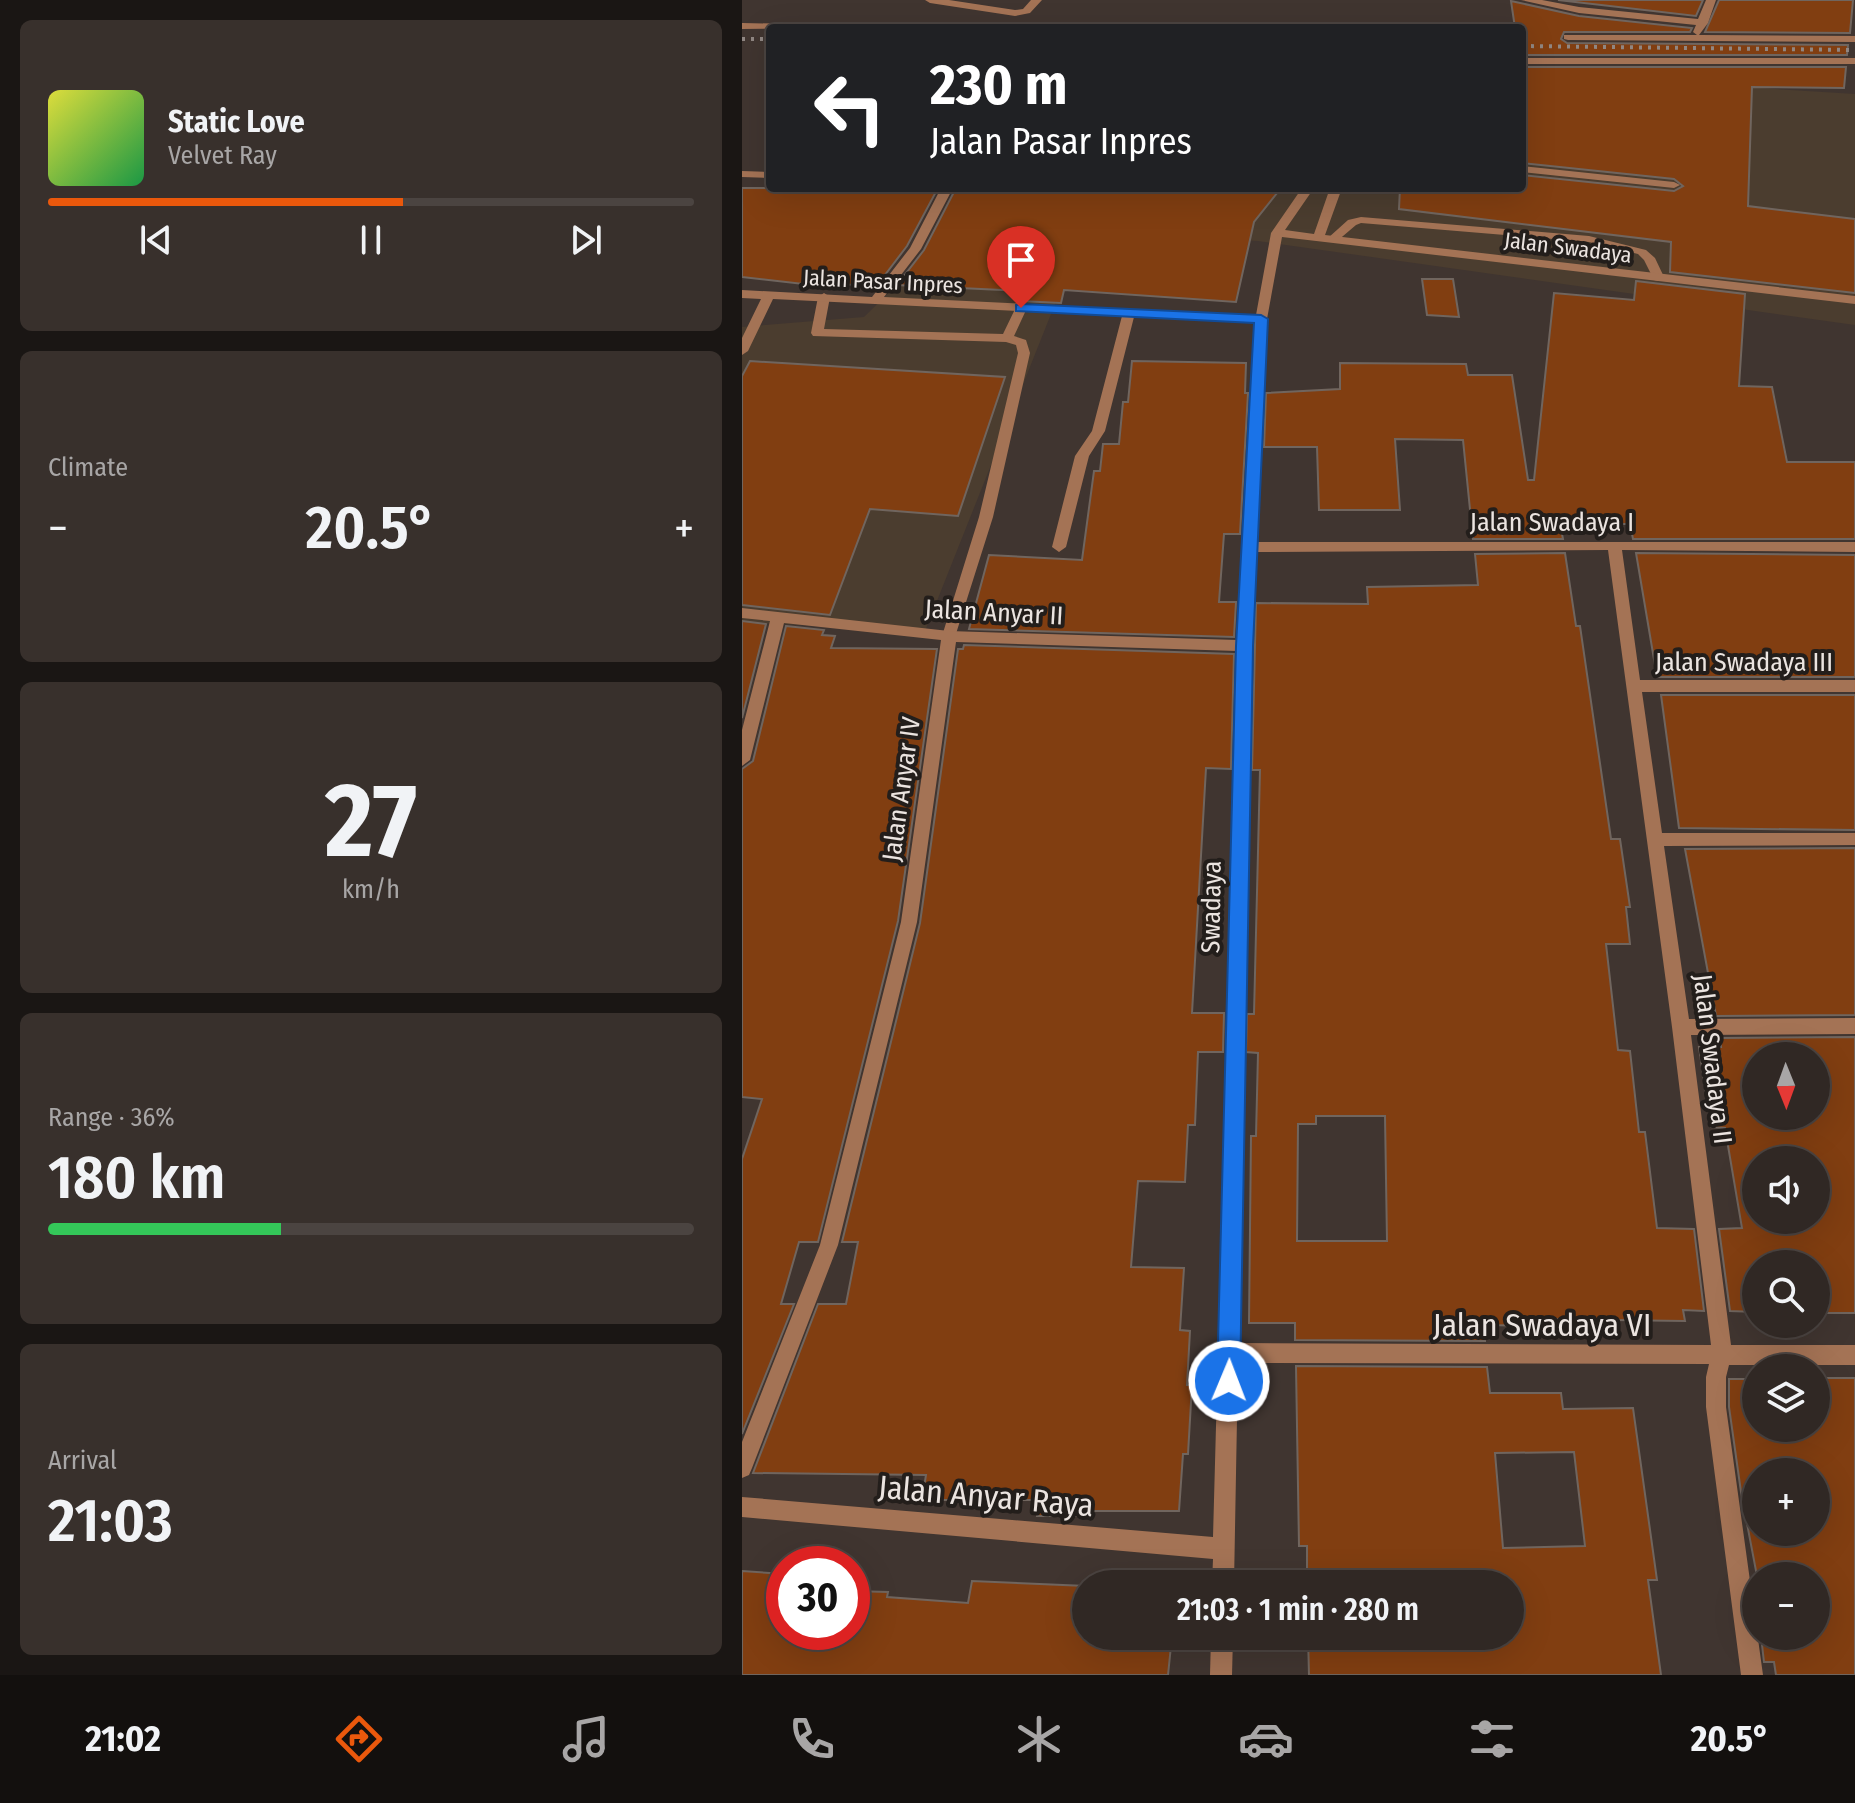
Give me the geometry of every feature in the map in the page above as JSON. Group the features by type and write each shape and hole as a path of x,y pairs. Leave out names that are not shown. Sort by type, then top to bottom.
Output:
{"street":[{"path":"930,0 1015,13 1026,11 1037,0"},
{"path":"1526,0 1579,10 1703,23"},
{"path":"1694,39 1711,0"},
{"path":"742,26 766,26"},
{"path":"1568,37 1855,39"},
{"path":"1526,61 1855,61"},
{"path":"1526,169 1674,185"},
{"path":"742,174 766,175"},
{"path":"876,300 915,249 945,192"},
{"path":"1277,233 1305,192"},
{"path":"1318,238 1335,192"},
{"path":"1332,240 1352,222 1361,220 1589,239 1642,252 1649,258 1658,277"},
{"name":"Jalan Swadaya","path":"1277,233 1855,300"},
{"name":"Swadaya","path":"1223,1570 1244,646 1261,319 1277,233"},
{"name":"Jalan Pasar Inpres","path":"742,294 1261,319"},
{"path":"742,351 769,295"},
{"path":"824,297 817,333 1007,338 1021,308"},
{"path":"1059,547 1082,456 1098,431 1129,313"},
{"name":"Jalan Anyar IV","path":"742,1468 829,1245 909,922 949,636 986,517 1024,353 1022,343 1007,338"},
{"name":"Jalan Swadaya II","path":"1614,545 1681,1027 1722,1354 1716,1377 1716,1407 1752,1675"},
{"name":"Jalan Swadaya I","path":"1249,547 1855,547"},
{"name":"Jalan Anyar II","path":"742,613 949,636 1244,646"},
{"path":"742,760 779,616"},
{"name":"Jalan Swadaya III","path":"1633,686 1855,686"},
{"path":"1656,840 1855,839"},
{"path":"1681,1027 1855,1026"},
{"name":"Jalan Swadaya VI","path":"1229,1353 1855,1355"},
{"name":"Jalan Anyar Raya","path":"742,1507 1224,1549"},
{"path":"1221,1675 1222,1650"}],"shaded area":[{"path":"1726,86 1855,94 1855,325 1258,241 1084,231 925,631 742,622 742,327 864,317 992,192 1526,192 1526,131"}],"building":[{"path":"1558,0 1703,0 1696,16"},
{"path":"1719,0 1853,0 1850,33 1705,32"},
{"path":"1511,1 1579,16 1692,28 1690,32 1564,32 1561,39 1567,43 1848,45 1847,55 1526,55 1526,24 1514,24"},
{"path":"1526,67 1846,67 1844,88 1752,87 1748,206 1855,219 1855,293 1670,272 1671,242 1399,209 1400,192 1526,192 1526,175 1674,191 1683,186 1674,179 1526,163"},
{"path":"742,188 766,188 766,192 936,192 907,246 875,288 815,280 812,285 742,277"},
{"path":"954,192 1278,192 1254,222 1236,302 1064,290 1061,303 1020,301 1023,291 897,285 924,250"},
{"path":"1422,279 1453,279 1459,317 1427,315"},
{"path":"1636,281 1745,294 1739,386 1772,387 1787,462 1855,462 1855,539 1633,539 1630,524 1560,524 1563,539 1473,539 1463,440 1395,439 1400,510 1319,510 1317,447 1264,447 1266,393 1340,389 1340,363 1466,364 1468,375 1512,375 1528,480 1534,480 1554,293 1634,300"},
{"path":"750,361 1005,377 958,516 870,509 830,615 742,605 742,376"},
{"path":"1132,361 1246,363 1245,393 1248,393 1240,534 1224,534 1219,602 1236,602 1234,637 969,629 989,555 1082,560 1094,471 1100,471 1103,444 1119,444 1123,402 1128,402"},
{"path":"1565,553 1576,626 1580,626 1611,839 1620,839 1630,907 1626,907 1630,944 1606,944 1618,1050 1630,1051 1639,1132 1645,1132 1657,1228 1694,1229 1704,1311 1683,1310 1685,1321 1539,1319 1539,1326 1484,1325 1485,1341 1295,1340 1295,1323 1249,1323 1251,1136 1256,1136 1258,1053 1246,1052 1247,1014 1254,1014 1260,770 1252,770 1256,603 1368,604 1367,587 1478,585 1475,554","holes":["1316,1116 1385,1116 1387,1241 1297,1241 1298,1124 1316,1124"]},
{"path":"1636,553 1855,555 1855,677 1657,677"},
{"path":"742,621 766,624 742,718"},
{"path":"786,626 824,630 822,635 835,636 831,648 937,649 898,921 818,1242 799,1242 781,1304 794,1304 742,1434 742,1159 762,1099 742,1097 742,769 753,761"},
{"path":"964,645 1234,654 1231,769 1206,768 1192,1013 1224,1013 1223,1052 1198,1052 1195,1125 1188,1125 1185,1182 1138,1181 1131,1267 1184,1268 1180,1330 1190,1331 1187,1385 1192,1385 1188,1454 1183,1454 1179,1511 1081,1511 1080,1516 1037,1516 1039,1500 922,1500 926,1475 753,1473 818,1304 846,1304 858,1242 842,1242 920,923 958,649 963,649"},
{"path":"1661,695 1855,695 1855,830 1679,828"},
{"path":"1855,848 1855,1015 1716,1016 1685,849"},
{"path":"1855,1037 1855,1313 1830,1313 1830,1250 1742,1250 1742,1311 1730,1311 1719,1229 1742,1228 1725,1128 1711,1127 1699,1047 1721,1047 1720,1038"},
{"path":"1296,1366 1487,1367 1490,1393 1561,1393 1563,1409 1633,1408 1657,1580 1648,1580 1661,1675 1309,1675 1308,1650 1524,1650 1524,1570 1307,1570 1307,1546 1299,1546","holes":["1574,1452 1585,1546 1503,1548 1495,1453"]},
{"path":"1830,1378 1855,1378 1855,1675 1776,1675 1774,1662 1764,1662 1763,1650 1830,1650 1830,1562 1754,1562 1751,1546 1830,1546 1830,1458 1742,1458 1742,1497 1729,1407 1729,1379 1742,1379 1742,1442 1830,1442"},
{"path":"742,1571 766,1573 766,1650 870,1650 870,1592 888,1592 887,1597 968,1603 972,1581 1072,1585 1072,1650 1171,1650 1168,1675 742,1675"}],"railway":[{"path":"742,39 766,39"},
{"path":"1526,46 1855,50"}],"route":[{"path":"1021,308 1261,319 1244,646 1229,1381"}]}
